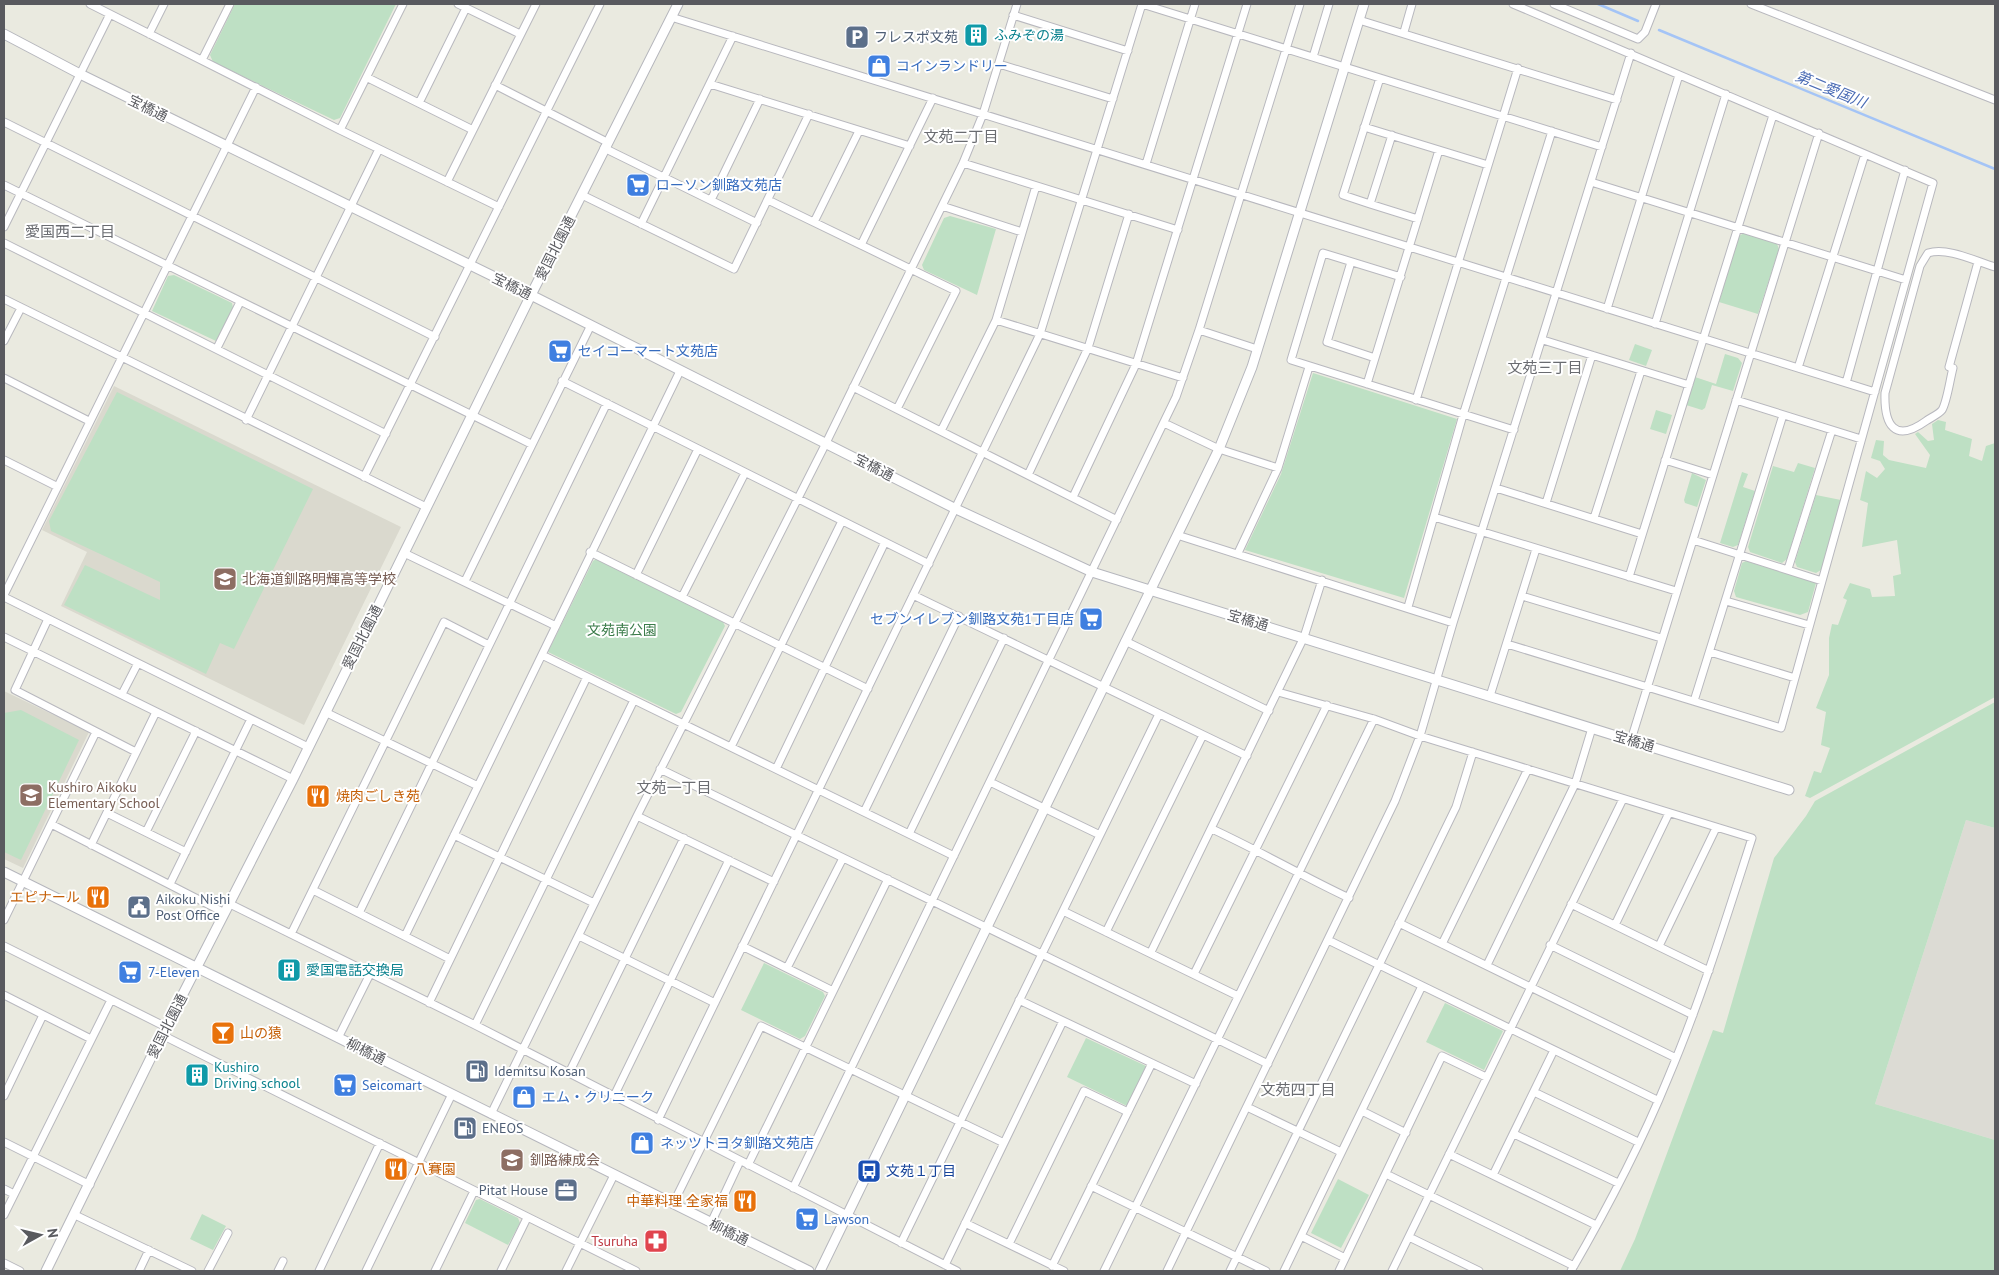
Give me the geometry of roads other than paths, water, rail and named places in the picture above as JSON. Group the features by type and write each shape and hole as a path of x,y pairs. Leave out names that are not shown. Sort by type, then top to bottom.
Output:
{"street":[{"path":"90,4 379,150 499,207"},
{"path":"148,34 164,4"},
{"path":"202,60 230,4"},
{"path":"340,130 368,78 403,4"},
{"path":"458,4 520,34"},
{"path":"447,182 536,4"},
{"path":"364,477 600,4"},
{"name":"愛国北園通","path":"46,1271 90,1185 164,1031 293,779 531,295 678,4"},
{"path":"492,1114 660,769 826,443 963,163 983,114 1017,4"},
{"path":"658,1120 1040,334 1142,4 1602,147"},
{"path":"1146,164 1195,4"},
{"path":"1073,497 1136,364 1247,4"},
{"path":"792,1188 1164,423 1183,378 1199,330 1300,4"},
{"path":"1313,57 1329,4"},
{"path":"820,1271 848,1217 986,927 1219,449 1257,349 1364,4"},
{"path":"1404,32 1412,4"},
{"path":"1507,644 1781,728 1933,183 1513,4"},
{"path":"1554,4 1638,39 1645,32 1656,4"},
{"path":"1751,4 1924,74 1995,100"},
{"path":"419,103 466,8"},
{"path":"4,227 110,14"},
{"path":"1013,15 1128,52"},
{"path":"672,17 1875,392"},
{"path":"1359,20 1404,32 1617,100"},
{"name":"宝橋通","path":"4,34 80,74 531,295 956,509 1092,572 1789,790"},
{"path":"642,224 733,36"},
{"path":"1167,1271 1396,801 1420,736 1453,622 1543,340 1631,53"},
{"path":"999,64 1113,99"},
{"path":"1416,400 1518,68"},
{"path":"1607,308 1679,75"},
{"path":"368,78 473,130"},
{"path":"1380,78 1342,196 1418,219"},
{"path":"710,84 910,146"},
{"path":"495,85 548,111 664,178 756,223"},
{"path":"256,87 56,486 4,596 308,746"},
{"path":"1655,324 1726,94"},
{"path":"861,245 933,98"},
{"path":"710,200 760,99"},
{"path":"582,195 734,269 810,114"},
{"path":"1629,577 1773,115"},
{"path":"4,122 435,337"},
{"path":"1364,127 1488,165"},
{"path":"814,222 860,131"},
{"path":"1408,607 1463,415 1552,131"},
{"path":"1631,740 1661,638 1819,133"},
{"path":"1370,204 1392,136"},
{"path":"246,420 293,328 379,150"},
{"path":"1367,384 1439,150"},
{"path":"1798,368 1865,154"},
{"path":"963,163 1178,230"},
{"path":"1846,383 1905,170"},
{"path":"1591,182 1906,280"},
{"path":"4,185 472,417 531,444"},
{"path":"940,431 996,320 1036,186"},
{"path":"768,200 956,291 897,409"},
{"path":"942,206 1022,232"},
{"path":"1028,475 1088,348 1129,214"},
{"path":"4,243 386,434"},
{"path":"1978,262 1949,367 1953,368 1942,410 1912,431 1900,430 1889,424 1885,414 1885,393 1920,266 1928,253 1938,250 1995,267"},
{"path":"1401,277 1323,253 1291,360 1514,430"},
{"path":"1351,262 1328,342 1375,358"},
{"path":"4,299 120,358 426,507"},
{"path":"217,348 240,302"},
{"path":"4,340 21,308"},
{"path":"996,320 1183,378"},
{"path":"465,581 590,325"},
{"path":"1199,330 1257,349"},
{"path":"1543,340 1689,385"},
{"path":"1546,503 1592,355"},
{"path":"1238,553 1278,468 1309,367"},
{"path":"405,936 590,552 680,371"},
{"path":"1594,518 1641,371"},
{"path":"4,378 89,421"},
{"path":"562,381 929,564"},
{"path":"853,387 1117,520"},
{"path":"1736,400 1861,439"},
{"path":"359,913 607,404"},
{"path":"1694,701 1783,415"},
{"path":"1164,423 1219,449 1278,468"},
{"path":"1788,569 1832,430"},
{"path":"636,575 698,449"},
{"path":"4,460 56,486"},
{"path":"1665,460 1713,474"},
{"path":"682,597 745,473"},
{"path":"1496,488 1642,534"},
{"path":"1434,517 1676,591"},
{"path":"731,747 842,521"},
{"path":"1177,535 1453,622"},
{"path":"1693,540 1822,581"},
{"path":"776,769 886,542"},
{"path":"1490,696 1536,549"},
{"path":"590,552 868,689"},
{"path":"404,553 556,626"},
{"path":"1150,952 1270,711 1304,637 1322,580"},
{"path":"913,595 1247,756"},
{"path":"1522,596 1661,638"},
{"path":"1726,601 1809,625"},
{"path":"864,812 959,616"},
{"path":"48,619 15,690 136,752"},
{"path":"291,934 444,622 489,645"},
{"path":"4,637 293,779"},
{"path":"909,834 1004,638"},
{"path":"1125,641 1270,711"},
{"path":"1710,652 1795,678"},
{"path":"542,655 954,856"},
{"path":"122,694 138,663"},
{"path":"429,1003 587,677"},
{"path":"1278,692 1374,719 1420,736 1752,838 1709,971 1676,1058 1618,1183 1572,1268 1386,1174"},
{"path":"475,1025 634,700"},
{"path":"1194,974 1327,705"},
{"path":"91,845 156,712"},
{"path":"325,712 478,786"},
{"path":"901,1243 1159,714"},
{"path":"170,884 251,719"},
{"path":"1104,1271 1374,719"},
{"path":"1486,965 1575,784 1592,728"},
{"path":"146,832 196,731"},
{"path":"4,920 96,732"},
{"path":"1106,932 1203,735"},
{"path":"1230,1271 1456,806 1473,752"},
{"path":"660,769 1268,1064"},
{"path":"1442,944 1528,769"},
{"path":"990,782 1100,835"},
{"path":"1392,1271 1623,799"},
{"path":"1615,925 1669,812"},
{"path":"107,813 186,852"},
{"path":"637,816 774,882"},
{"path":"51,824 225,913"},
{"path":"1659,946 1716,828"},
{"path":"1212,829 1256,849 1298,874 1349,898"},
{"path":"454,835 594,903"},
{"path":"569,1073 684,838"},
{"path":"787,968 843,858"},
{"path":"614,1096 729,860"},
{"name":"柳橋通","path":"4,872 808,1271"},
{"path":"748,1165 888,880"},
{"path":"313,890 450,959"},
{"path":"230,904 475,1025 740,1162 957,1271"},
{"path":"1570,904 1709,971"},
{"path":"1063,911 1238,996"},
{"path":"1399,923 1676,1058"},
{"path":"579,936 715,1003"},
{"path":"1328,940 1657,1100"},
{"path":"1550,945 1693,1014"},
{"path":"4,946 111,1000 164,1031 418,1163 632,1270"},
{"path":"742,946 833,991"},
{"path":"338,1038 370,974"},
{"path":"1284,1271 1422,986"},
{"path":"4,995 91,1039"},
{"path":"4,1215 111,1000"},
{"path":"1019,1000 1196,1084"},
{"path":"4,1096 43,1015"},
{"path":"945,1265 1063,1021"},
{"path":"673,1204 761,1026 1004,1143"},
{"path":"1493,1175 1554,1050"},
{"path":"1338,1271 1442,1056 1486,1077"},
{"path":"1052,1266 1152,1063"},
{"path":"1009,1244 1084,1091 1128,1112"},
{"path":"1534,1092 1638,1142"},
{"path":"366,1271 452,1094"},
{"path":"1247,1107 1342,1152"},
{"path":"1362,1111 1406,1133"},
{"path":"1514,1134 1618,1183"},
{"path":"4,1142 90,1185"},
{"path":"319,1271 380,1143"},
{"path":"1449,1154 1596,1225"},
{"path":"711,1223 740,1162"},
{"path":"566,1271 614,1174"},
{"path":"1092,1186 1266,1271"},
{"path":"4,1189 14,1194"},
{"path":"435,1271 474,1191"},
{"path":"75,1214 192,1271"},
{"path":"501,1271 527,1218"},
{"path":"965,1223 1064,1271"},
{"path":"208,1271 228,1232"},
{"path":"1301,1236 1345,1258"},
{"path":"1409,1237 1479,1271"},
{"path":"139,1271 149,1250"},
{"path":"278,1271 283,1261"},
{"path":"4,1263 20,1271"}],"waterway":[{"name":"第二愛国川","path":"1598,4 1638,21"},
{"name":"第二愛国川","path":"1659,30 1995,169"}],"place":[{"name":"ふみぞの湯","path":"976,35"},
{"name":"フレスポ文苑","path":"857,37"},
{"name":"コインランドリー","path":"879,66"},
{"name":"ローソン釧路文苑店","path":"638,185"},
{"name":"セイコーマート文苑店","path":"560,351"},
{"name":"北海道釧路明輝高等学校","path":"225,579"},
{"name":"セブンイレブン釧路文苑1丁目店","path":"1091,619"},
{"name":"Kushiro Aikoku Elementary School","path":"31,795"},
{"name":"焼肉ごしき苑","path":"318,796"},
{"name":"エピナール","path":"98,897"},
{"name":"Aikoku Nishi Post Office","path":"139,907"},
{"name":"愛国電話交換局","path":"289,970"},
{"name":"7-Eleven","path":"130,972"},
{"name":"山の猿","path":"223,1033"},
{"name":"Idemitsu Kosan","path":"477,1071"},
{"name":"Kushiro Driving school","path":"197,1075"},
{"name":"Seicomart","path":"345,1085"},
{"name":"エム・クリニーク","path":"524,1097"},
{"name":"ENEOS","path":"465,1128"},
{"name":"ネッツトヨタ釧路文苑店","path":"642,1143"},
{"name":"釧路練成会","path":"512,1160"},
{"name":"八賽園","path":"396,1169"},
{"name":"文苑１丁目","path":"869,1171"},
{"name":"Pitat House","path":"566,1190"},
{"name":"中華料理 全家福","path":"745,1201"},
{"name":"Lawson","path":"807,1219"},
{"name":"Tsuruha","path":"656,1241"}],"district":[{"name":"文苑二丁目","path":"961,136"},
{"name":"愛国西二丁目","path":"70,231"},
{"name":"文苑三丁目","path":"1545,367"},
{"name":"文苑一丁目","path":"674,787"},
{"name":"文苑四丁目","path":"1298,1089"}],"park label":[{"name":"文苑南公園","path":"622,630"}]}
